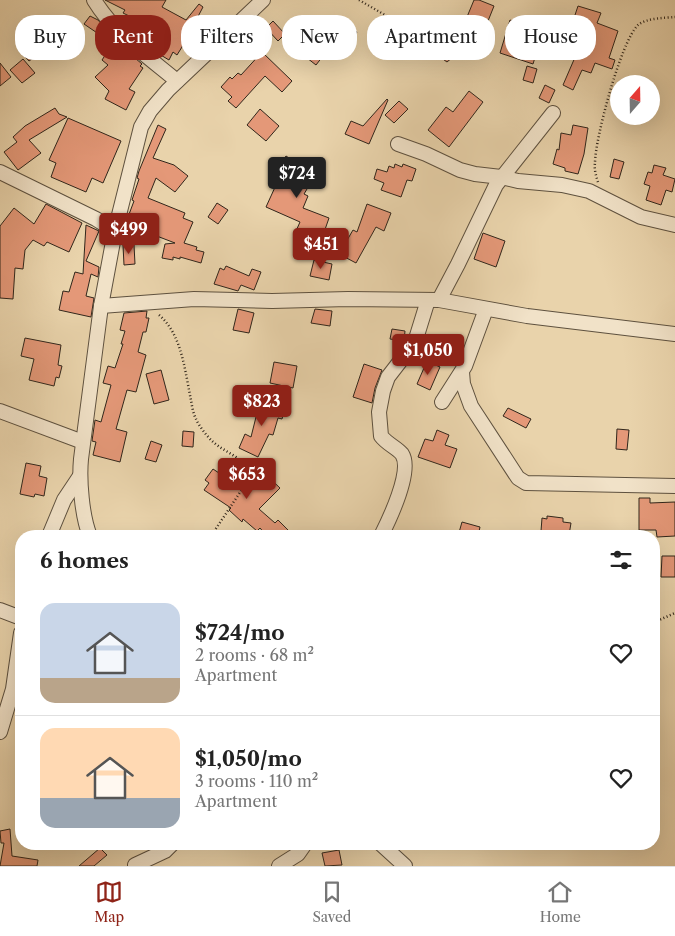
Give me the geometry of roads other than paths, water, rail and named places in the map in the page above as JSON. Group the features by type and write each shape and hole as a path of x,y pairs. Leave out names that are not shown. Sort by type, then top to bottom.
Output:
{"street":[{"path":"94,0 104,17 116,31 178,81"},
{"path":"88,530 80,476 83,442 101,306 115,231 141,127 150,111 168,90 263,0"},
{"path":"384,530 395,507 405,466 402,454 382,436 379,412 388,376 415,342 433,300 458,264 501,177 553,114"},
{"path":"398,144 467,172 518,181 562,185 589,191 641,217 675,224"},
{"path":"0,172 96,219 115,231"},
{"path":"101,306 194,299 272,301 348,299 433,300 527,316 599,323 675,334"},
{"path":"442,402 462,372 486,309"},
{"path":"462,372 463,384 470,406 521,481 536,483 675,486"},
{"path":"0,411 83,442"},
{"path":"52,530 64,500 80,476"},
{"path":"0,610 15,616"},
{"path":"0,732 15,680"},
{"path":"134,865 166,850"},
{"path":"279,866 298,854 301,850"},
{"path":"388,850 405,866"}]}
